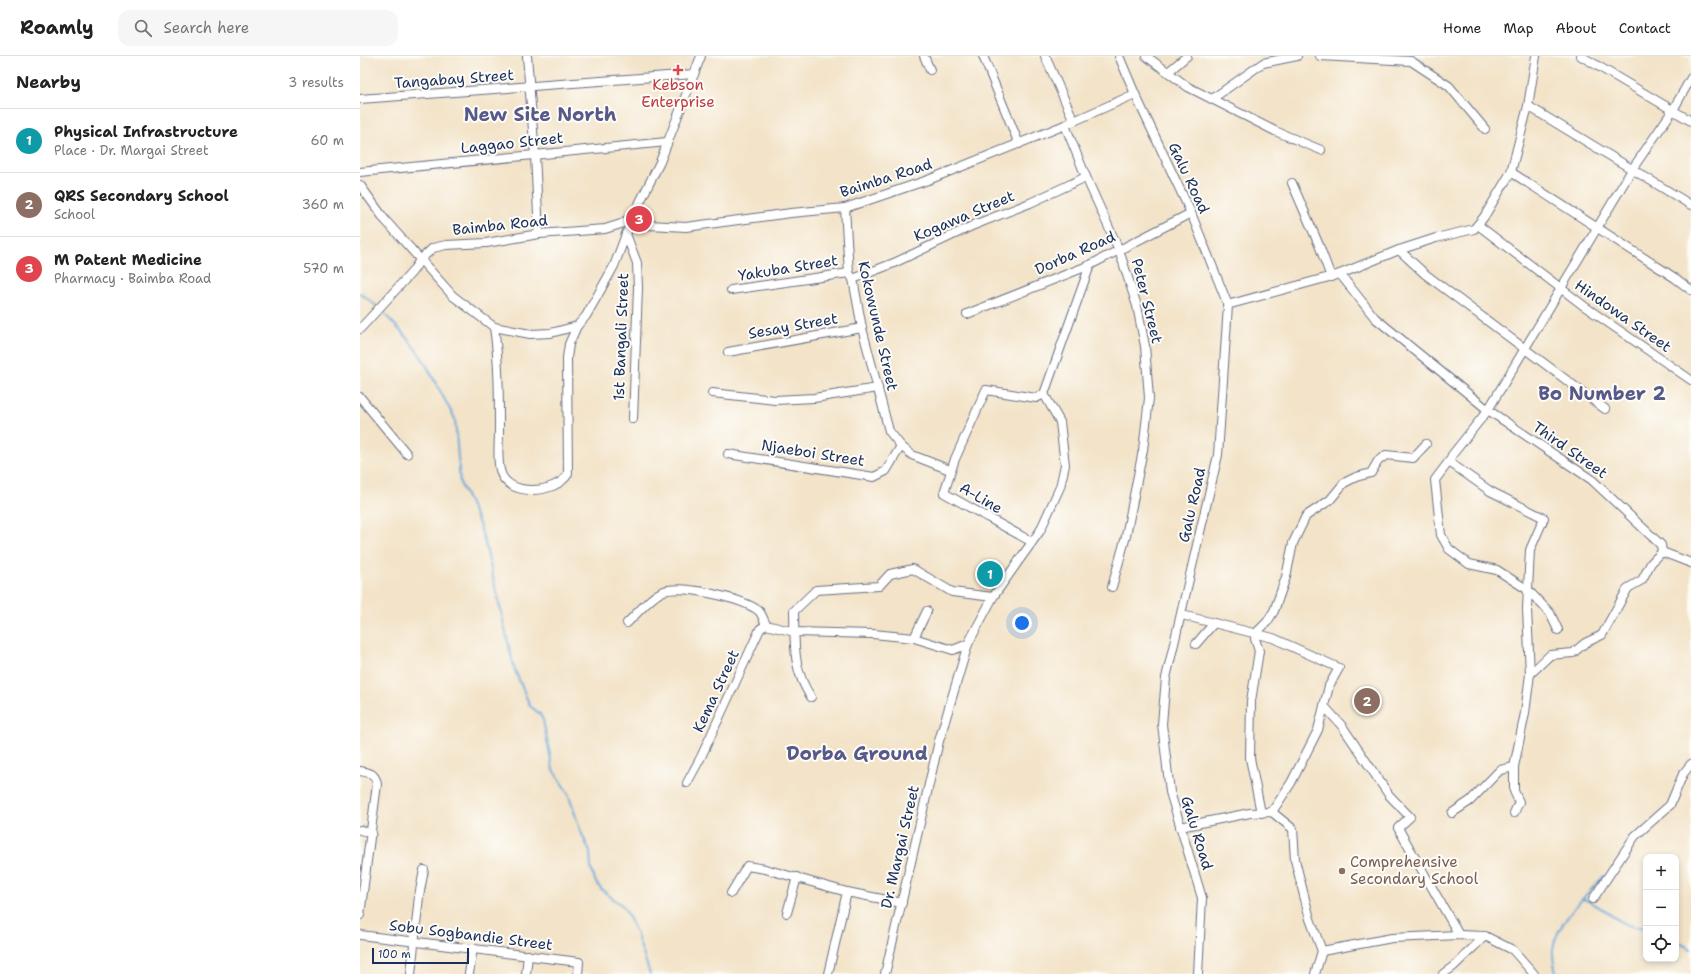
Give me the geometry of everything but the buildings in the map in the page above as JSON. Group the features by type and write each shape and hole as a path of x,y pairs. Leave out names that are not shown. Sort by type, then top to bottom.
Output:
{"street":[{"path":"527,56 535,155 539,234"},
{"path":"494,327 497,348 498,450 500,471 503,479 511,485 527,490 541,491 565,479 568,474 567,358 569,344 577,326 586,316 614,266 632,220 654,176 701,56"},
{"path":"924,56 930,70"},
{"path":"983,56 1018,144"},
{"path":"1045,56 1074,121"},
{"name":"Galu Road","path":"1119,56 1135,94 1191,212 1227,305 1218,455 1182,615 1166,678 1162,724 1170,792 1202,898 1198,974"},
{"path":"1146,56 1188,87 1275,131 1321,150"},
{"path":"1168,72 1187,56"},
{"path":"1212,99 1263,63 1297,56"},
{"path":"1320,56 1366,57 1411,61 1448,86 1485,129"},
{"path":"1227,305 1340,274 1399,250 1436,238 1474,229 1511,172 1528,106 1536,56"},
{"path":"1581,56 1691,122"},
{"name":"Tangabay Street","path":"360,99 694,74"},
{"path":"1558,630 1550,613 1528,590 1497,570 1469,564 1449,549 1441,535 1435,480 1452,455 1488,410 1633,168 1673,110 1691,78"},
{"name":"Baimba Road","path":"360,329 412,272 420,260 433,248 446,245 486,243 539,234 605,229 632,220 686,228 791,213 845,208 928,180 1065,125 1135,94"},
{"path":"1528,106 1633,168 1691,205"},
{"name":"Peter Street","path":"1065,125 1086,177 1119,250 1137,306 1145,346 1149,398 1143,450 1126,536 1112,587"},
{"name":"Laggao Street","path":"360,172 667,142"},
{"path":"1511,172 1691,290"},
{"name":"Kogawa Street","path":"851,276 894,263 974,225 1030,203 1086,177"},
{"path":"1292,183 1331,276"},
{"path":"360,185 386,220 453,296 494,327 530,334 551,333 577,326"},
{"name":"Kokowunde Street","path":"845,208 851,276 862,328 890,432 901,446"},
{"name":"Dorba Road","path":"967,314 1090,265 1191,212"},
{"name":"Hindowa Street","path":"1478,225 1561,288 1691,380"},
{"name":"1st Bangali Street","path":"626,234 637,263 638,275 633,420"},
{"path":"1399,250 1425,274 1525,347 1605,409"},
{"path":"950,470 986,390 1036,398 1044,394 1090,265"},
{"name":"Third Street","path":"1340,274 1375,318 1488,410 1592,480 1661,545 1662,552"},
{"name":"Yakuba Street","path":"731,290 851,276"},
{"name":"Sesay Street","path":"728,352 862,328"},
{"path":"712,393 776,400 814,398 878,388"},
{"name":"Dr. Margai Street","path":"885,974 940,741 968,644 993,597 1040,531 1060,487 1065,465 1060,422 1044,394"},
{"path":"360,397 407,454"},
{"path":"1261,813 1250,758 1251,700 1259,651 1255,639 1256,633 1267,622 1274,611 1286,577 1293,543 1306,516 1330,500 1344,483 1356,477 1371,473 1378,461 1386,455 1413,458 1426,444"},
{"name":"Njaeboi Street","path":"728,454 874,477 886,471 901,446"},
{"name":"A-Line","path":"901,446 912,455 950,470 944,493 1032,542"},
{"path":"1450,460 1452,464 1490,491 1544,518 1530,550 1528,590 1530,674 1525,713 1514,767 1514,791 1519,802 1514,813"},
{"path":"1530,674 1550,655 1573,653 1585,643 1602,635 1628,588 1642,580 1652,563 1662,552 1691,562"},
{"path":"811,697 802,684 796,662 794,611 816,590 879,586 890,574 912,569 952,592 993,597"},
{"path":"627,623 662,592 675,588 694,590 740,602 759,612 766,625 778,629 795,632 873,634 914,638 954,650 968,644"},
{"path":"914,638 927,610"},
{"path":"1182,615 1273,638 1339,668 1329,686 1318,730 1291,783 1272,812"},
{"path":"1196,644 1214,623"},
{"name":"Kema Street","path":"687,782 701,757 760,629 766,625"},
{"path":"1324,706 1342,726 1389,795 1410,817 1398,828 1459,935"},
{"path":"1593,899 1635,836 1670,805 1683,774 1691,764"},
{"path":"1452,813 1470,801 1500,770 1514,767"},
{"path":"360,771 372,773 376,777 377,784 376,805 363,880 360,915"},
{"path":"1180,827 1250,813 1272,812 1293,829 1295,860 1310,919 1322,951 1315,974"},
{"path":"360,830 372,833"},
{"path":"731,893 747,866 797,877 847,892 902,903"},
{"path":"411,974 424,870"},
{"path":"787,914 797,877"},
{"path":"828,974 847,892"},
{"name":"Sobu Sogbandie Street","path":"360,935 579,962 578,974"},
{"path":"1322,951 1392,938 1459,935 1485,936 1513,950 1534,974"},
{"path":"1443,974 1454,966 1485,936"},
{"path":"469,974 473,948"},
{"path":"526,974 528,955"}],"waterway":[{"path":"360,293 378,307"},
{"path":"381,310 409,340 424,361 455,419 460,483 478,521 485,543 514,668 530,706 540,714 543,720 553,770 568,793 581,832 590,852 591,868 596,883 602,890 624,907 635,930 650,974"},
{"path":"1556,974 1553,958 1555,939 1566,919 1581,900 1604,876"},
{"path":"1583,899 1591,902 1621,922 1637,927 1643,927"},
{"path":"1679,943 1691,949"}],"place":[{"name":"Kebson Enterprise","path":"678,70"},
{"name":"M Patent Medicine","path":"639,219"},
{"name":"Physical Infrastructure","path":"990,574"},
{"name":"QRS Secondary School","path":"1367,701"},
{"name":"Comprehensive Secondary School","path":"1342,871"}],"district":[{"name":"New Site North","path":"540,114"},
{"name":"Bo Number 2","path":"1602,393"},
{"name":"Dorba Ground","path":"857,753"}]}
